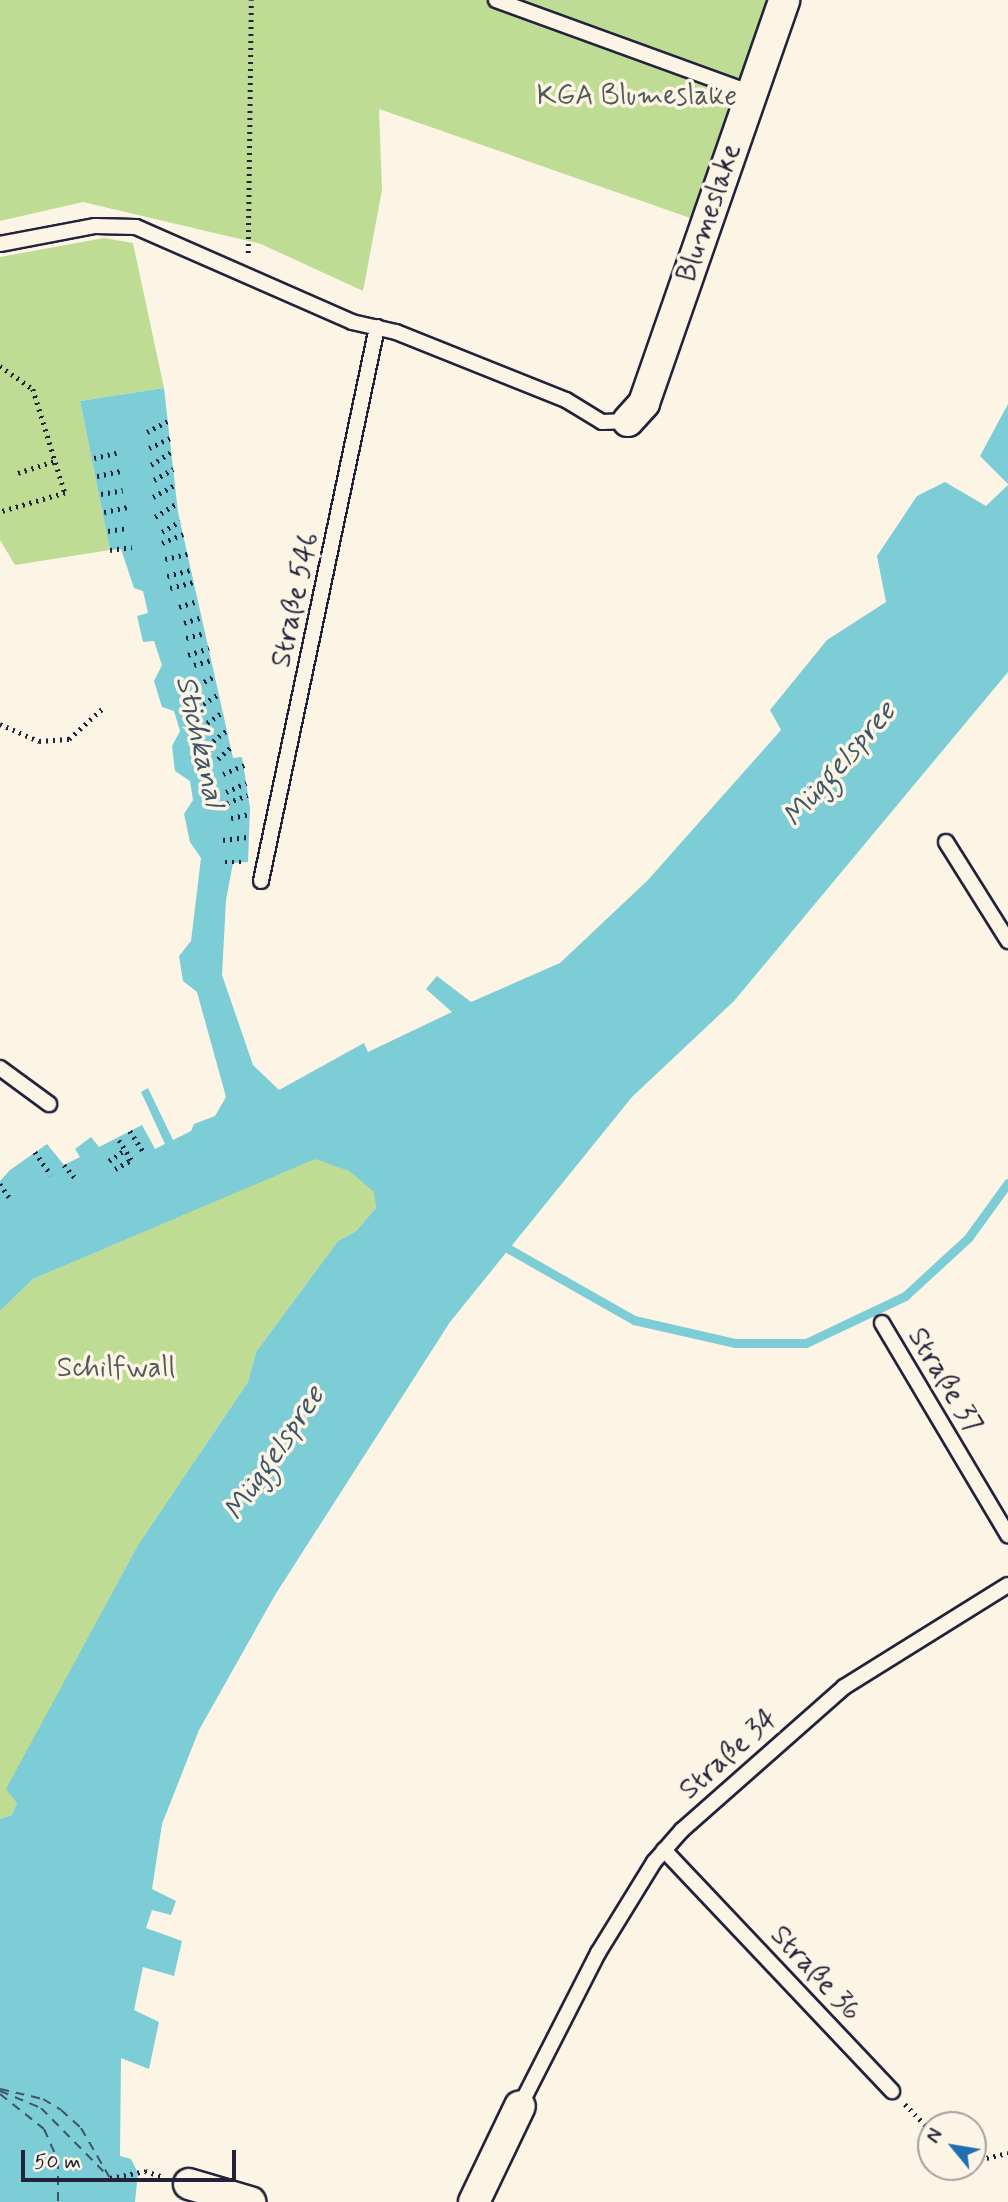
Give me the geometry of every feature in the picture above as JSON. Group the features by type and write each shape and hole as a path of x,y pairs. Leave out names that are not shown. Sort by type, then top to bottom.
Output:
{"street":[{"name":"Blumeslake","path":"628,421 644,403 784,0"},
{"path":"474,2202 520,2106"},
{"path":"189,2184 250,2202"}],"lane":[{"path":"496,0 752,93"},
{"path":"0,244 95,226 136,227 245,271 352,322 377,327 566,400 602,422 628,421"},
{"name":"Straße 546","path":"261,881 377,327"},
{"path":"946,842 1008,941"},
{"path":"0,1068 49,1104"},
{"name":"Straße 37","path":"882,1323 1008,1535"},
{"name":"Straße 34","path":"520,2106 598,1953 664,1850 844,1687 1008,1585"},
{"name":"Straße 36","path":"664,1850 892,2091"}],"path":[{"path":"245,271 250,240 251,0"},
{"path":"0,366 33,389 65,493 1,512"},
{"path":"147,432 168,421"},
{"path":"149,448 170,438"},
{"path":"151,465 171,452"},
{"path":"94,458 116,453"},
{"path":"18,473 55,461"},
{"path":"154,480 173,469"},
{"path":"97,476 120,471"},
{"path":"153,497 175,485"},
{"path":"101,495 123,490"},
{"path":"155,517 177,503"},
{"path":"104,512 127,507"},
{"path":"162,532 180,521"},
{"path":"108,531 128,528"},
{"path":"162,543 183,534"},
{"path":"110,550 132,547"},
{"path":"164,559 187,554"},
{"path":"167,576 191,570"},
{"path":"170,588 194,582"},
{"path":"179,607 198,601"},
{"path":"184,623 202,617"},
{"path":"186,638 205,633"},
{"path":"188,655 209,648"},
{"path":"194,665 211,660"},
{"path":"198,685 215,676"},
{"path":"203,704 219,694"},
{"path":"0,724 39,741 69,738 102,709"},
{"path":"207,723 223,712"},
{"path":"213,741 227,730"},
{"path":"218,759 231,747"},
{"path":"223,774 244,765"},
{"path":"226,792 246,782"},
{"path":"227,803 248,795"},
{"path":"231,818 250,814"},
{"path":"223,840 249,837"},
{"path":"225,862 248,862"},
{"path":"130,1131 145,1154"},
{"path":"115,1169 131,1160 117,1138"},
{"path":"109,1161 125,1150"},
{"path":"35,1152 51,1175"},
{"path":"64,1165 76,1179"},
{"path":"0,1184 9,1198"},
{"path":"892,2091 917,2117"},
{"path":"987,2158 1008,2153"},
{"path":"110,2178 138,2173"}],"green space":[{"name":"KGA Blumeslake","path":"0,0 775,0 754,58 737,89 735,96 740,99 696,220 379,109 382,190 363,291 261,244 83,202 0,221"},
{"path":"104,238 133,243 164,388 80,401 110,550 15,565 0,540 0,257"},
{"name":"Schilfwall","path":"315,1158 349,1171 375,1192 376,1208 356,1231 338,1241 256,1352 248,1382 138,1545 7,1789 17,1803 12,1815 0,1819 0,1311 33,1279"}],"water":[{"path":"164,388 178,512 233,758 242,757 250,808 248,862 233,863 226,900 222,975 253,1065 279,1090 364,1043 368,1052 452,1012 426,989 437,976 471,1002 560,963 648,880 781,730 770,710 827,640 886,602 877,556 917,496 945,482 986,506 1008,485 1008,672 734,1001 632,1097 450,1322 275,1595 199,1730 162,1824 152,1889 176,1901 171,1915 152,1910 146,1928 182,1941 174,1976 143,1967 134,2010 159,2022 149,2069 121,2058 120,2156 131,2159 138,2173 135,2202 0,2202 0,1819 12,1815 17,1803 6,1789 138,1545 248,1382 256,1352 338,1241 356,1231 376,1208 374,1192 349,1171 315,1159 33,1279 0,1311 0,1181 10,1170 47,1144 64,1165 80,1157 75,1149 91,1137 99,1147 142,1125 155,1149 165,1144 141,1092 148,1088 173,1140 191,1131 194,1124 215,1116 226,1097 197,992 183,981 179,956 191,941 201,858 190,842 184,814 193,800 190,781 175,771 172,746 180,731 174,711 162,707 154,681 162,665 154,641 143,642 137,616 148,613 143,591 134,588 121,549 110,550 80,401"},
{"path":"1008,404 1008,484 980,456"}],"waterway":[{"path":"509,1249 634,1320 735,1343 806,1343 905,1296 968,1238 1008,1183"}],"ferry route":[{"path":"0,2089 43,2099 61,2110 81,2128 110,2178"},
{"path":"0,2091 41,2108 107,2175"},
{"path":"0,2094 44,2129 58,2160 58,2202"}],"water label":[{"name":"Stichkanal","path":"199,741"},
{"name":"Müggelspree","path":"840,765"},
{"name":"Müggelspree","path":"275,1454"}]}
